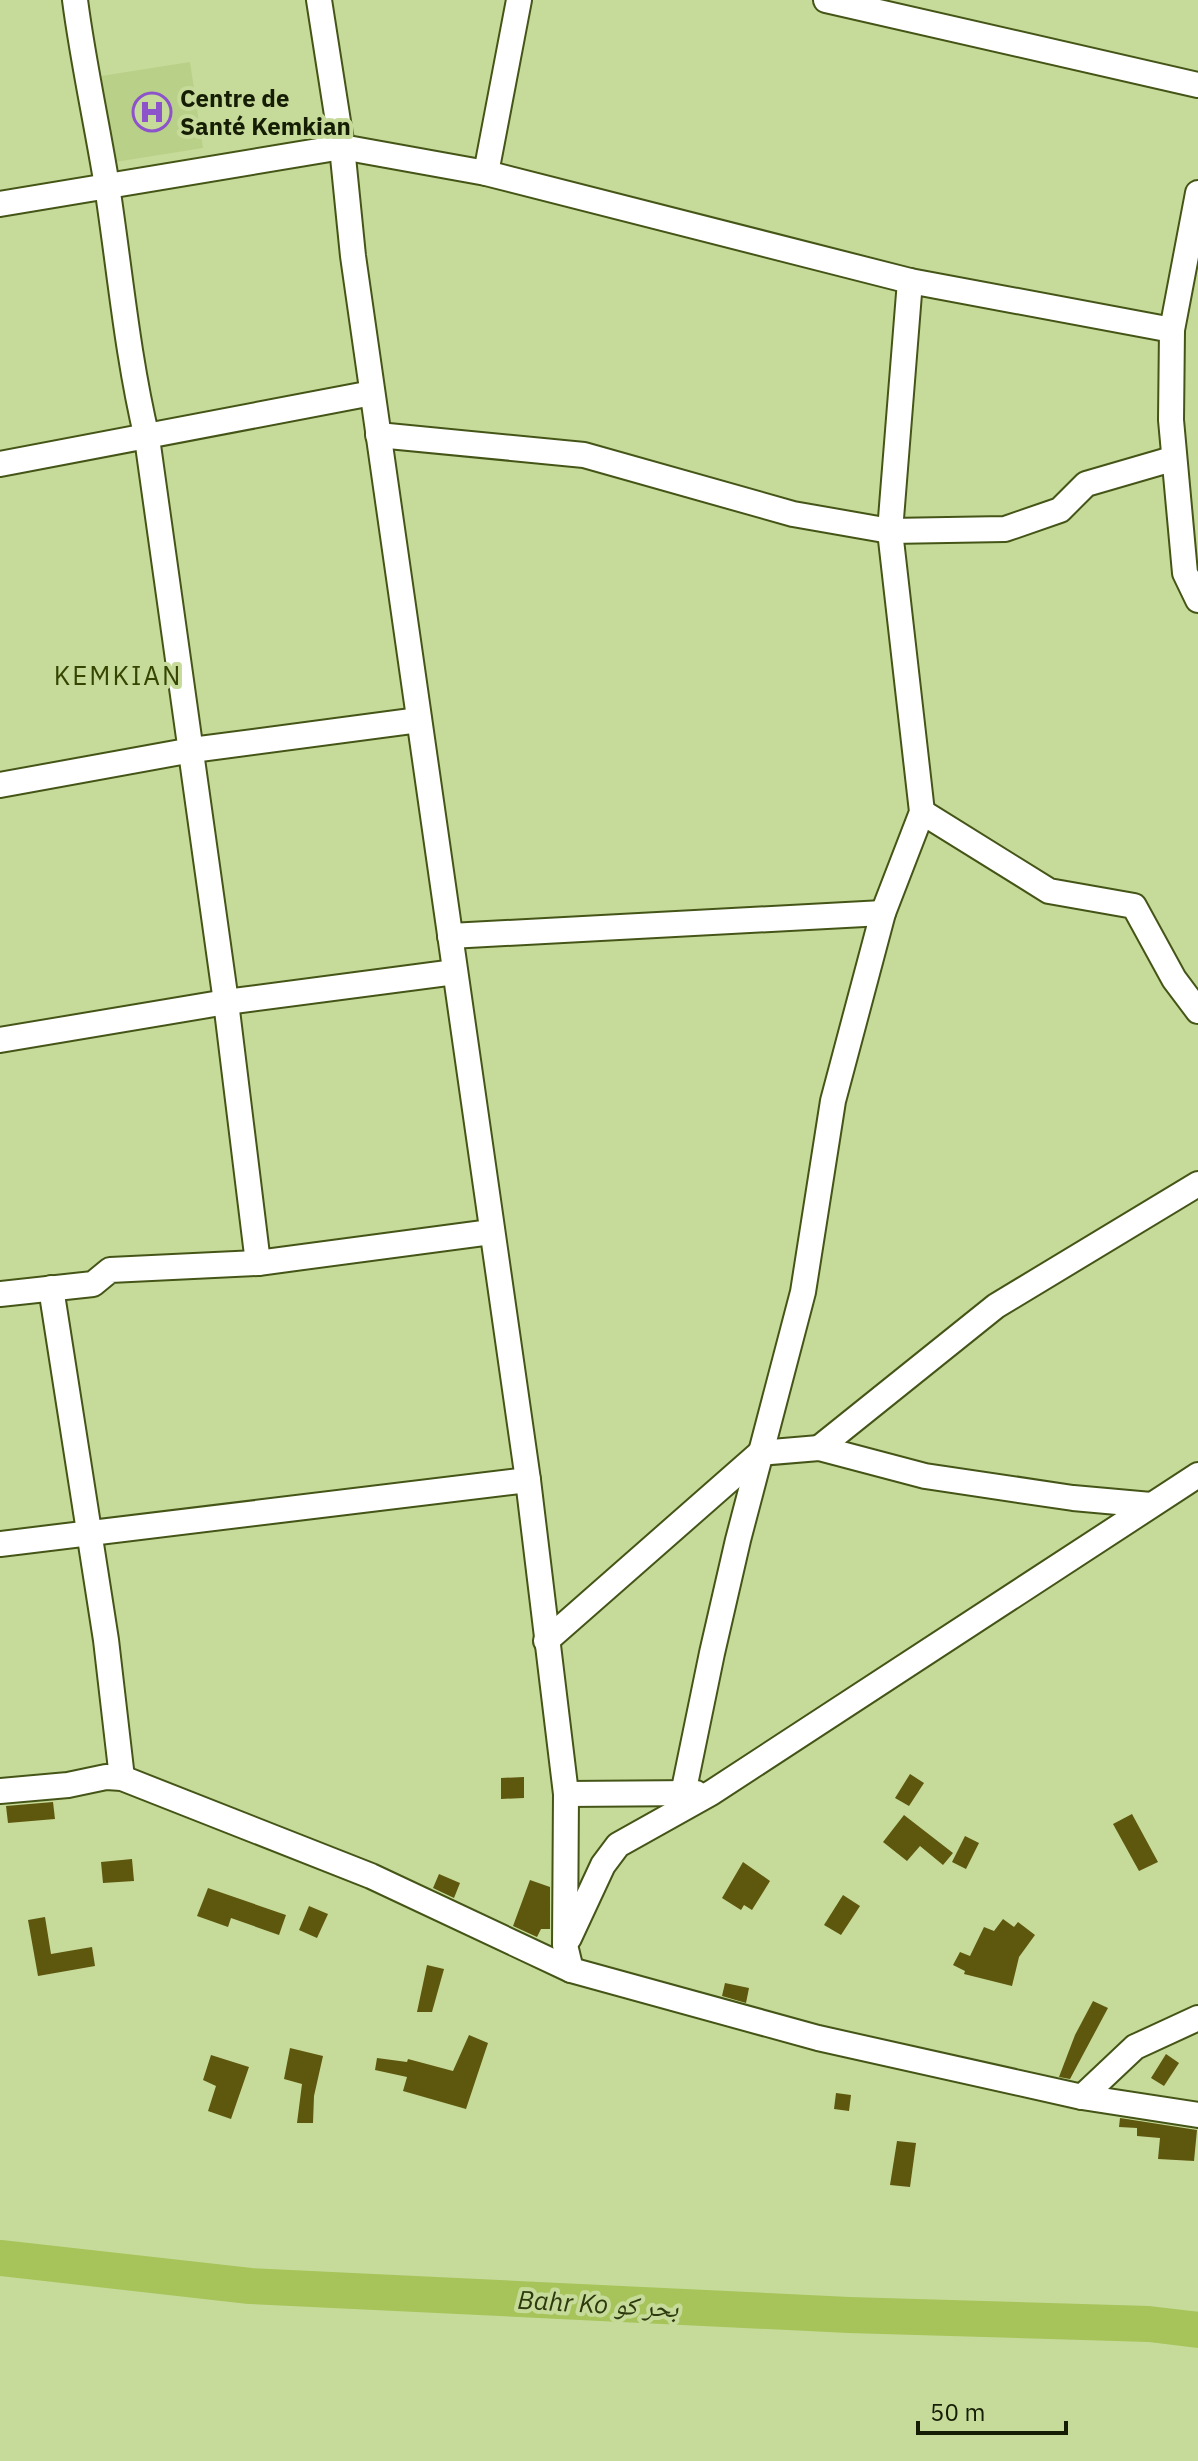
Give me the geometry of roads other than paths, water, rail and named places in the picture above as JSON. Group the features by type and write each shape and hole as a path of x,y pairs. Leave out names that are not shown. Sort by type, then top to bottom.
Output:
{"street":[{"path":"75,0 83,61 107,185 131,363 147,438 226,1002 258,1263"},
{"path":"319,0 342,147 372,393 528,1480 566,1794 565,1945 571,1970"},
{"path":"486,173 519,0"},
{"path":"826,0 1198,85"},
{"path":"0,204 342,147 486,173 910,281 1172,330"},
{"path":"1198,193 1193,244 1172,330 1172,459 1185,573 1198,600"},
{"path":"683,1794 712,1653 803,1292 833,1101 883,913 922,812 890,531 910,281"},
{"path":"0,464 372,393"},
{"path":"378,435 584,455 793,514 890,531 1005,529 1060,510 1086,484 1172,459"},
{"path":"0,785 192,750 419,720"},
{"path":"922,812 1049,891 1134,906 1174,979 1198,1011"},
{"path":"450,936 883,913"},
{"path":"0,1040 226,1002 455,972"},
{"path":"819,1448 996,1306 1198,1184"},
{"path":"0,1294 93,1284 110,1270 258,1263 491,1232"},
{"path":"51,1288 106,1640 122,1778"},
{"path":"546,1641 760,1453 819,1448 925,1476 1073,1498 1151,1505"},
{"path":"565,1945 603,1865 618,1845 711,1793 1198,1475"},
{"path":"0,1544 528,1480"},
{"path":"0,1791 68,1785 106,1777 122,1778 371,1876 571,1970 818,2038 1082,2097 1198,2115"},
{"path":"566,1794 711,1793"},
{"path":"1082,2097 1135,2047 1198,2018"}],"waterway":[{"name":"Bahr Ko بحر كو","path":"0,2258 250,2286 849,2315 1149,2324 1198,2330"}],"place":[{"name":"Centre de Santé Kemkian","path":"152,112"}],"district":[{"name":"KEMKIAN","path":"118,675"}]}
